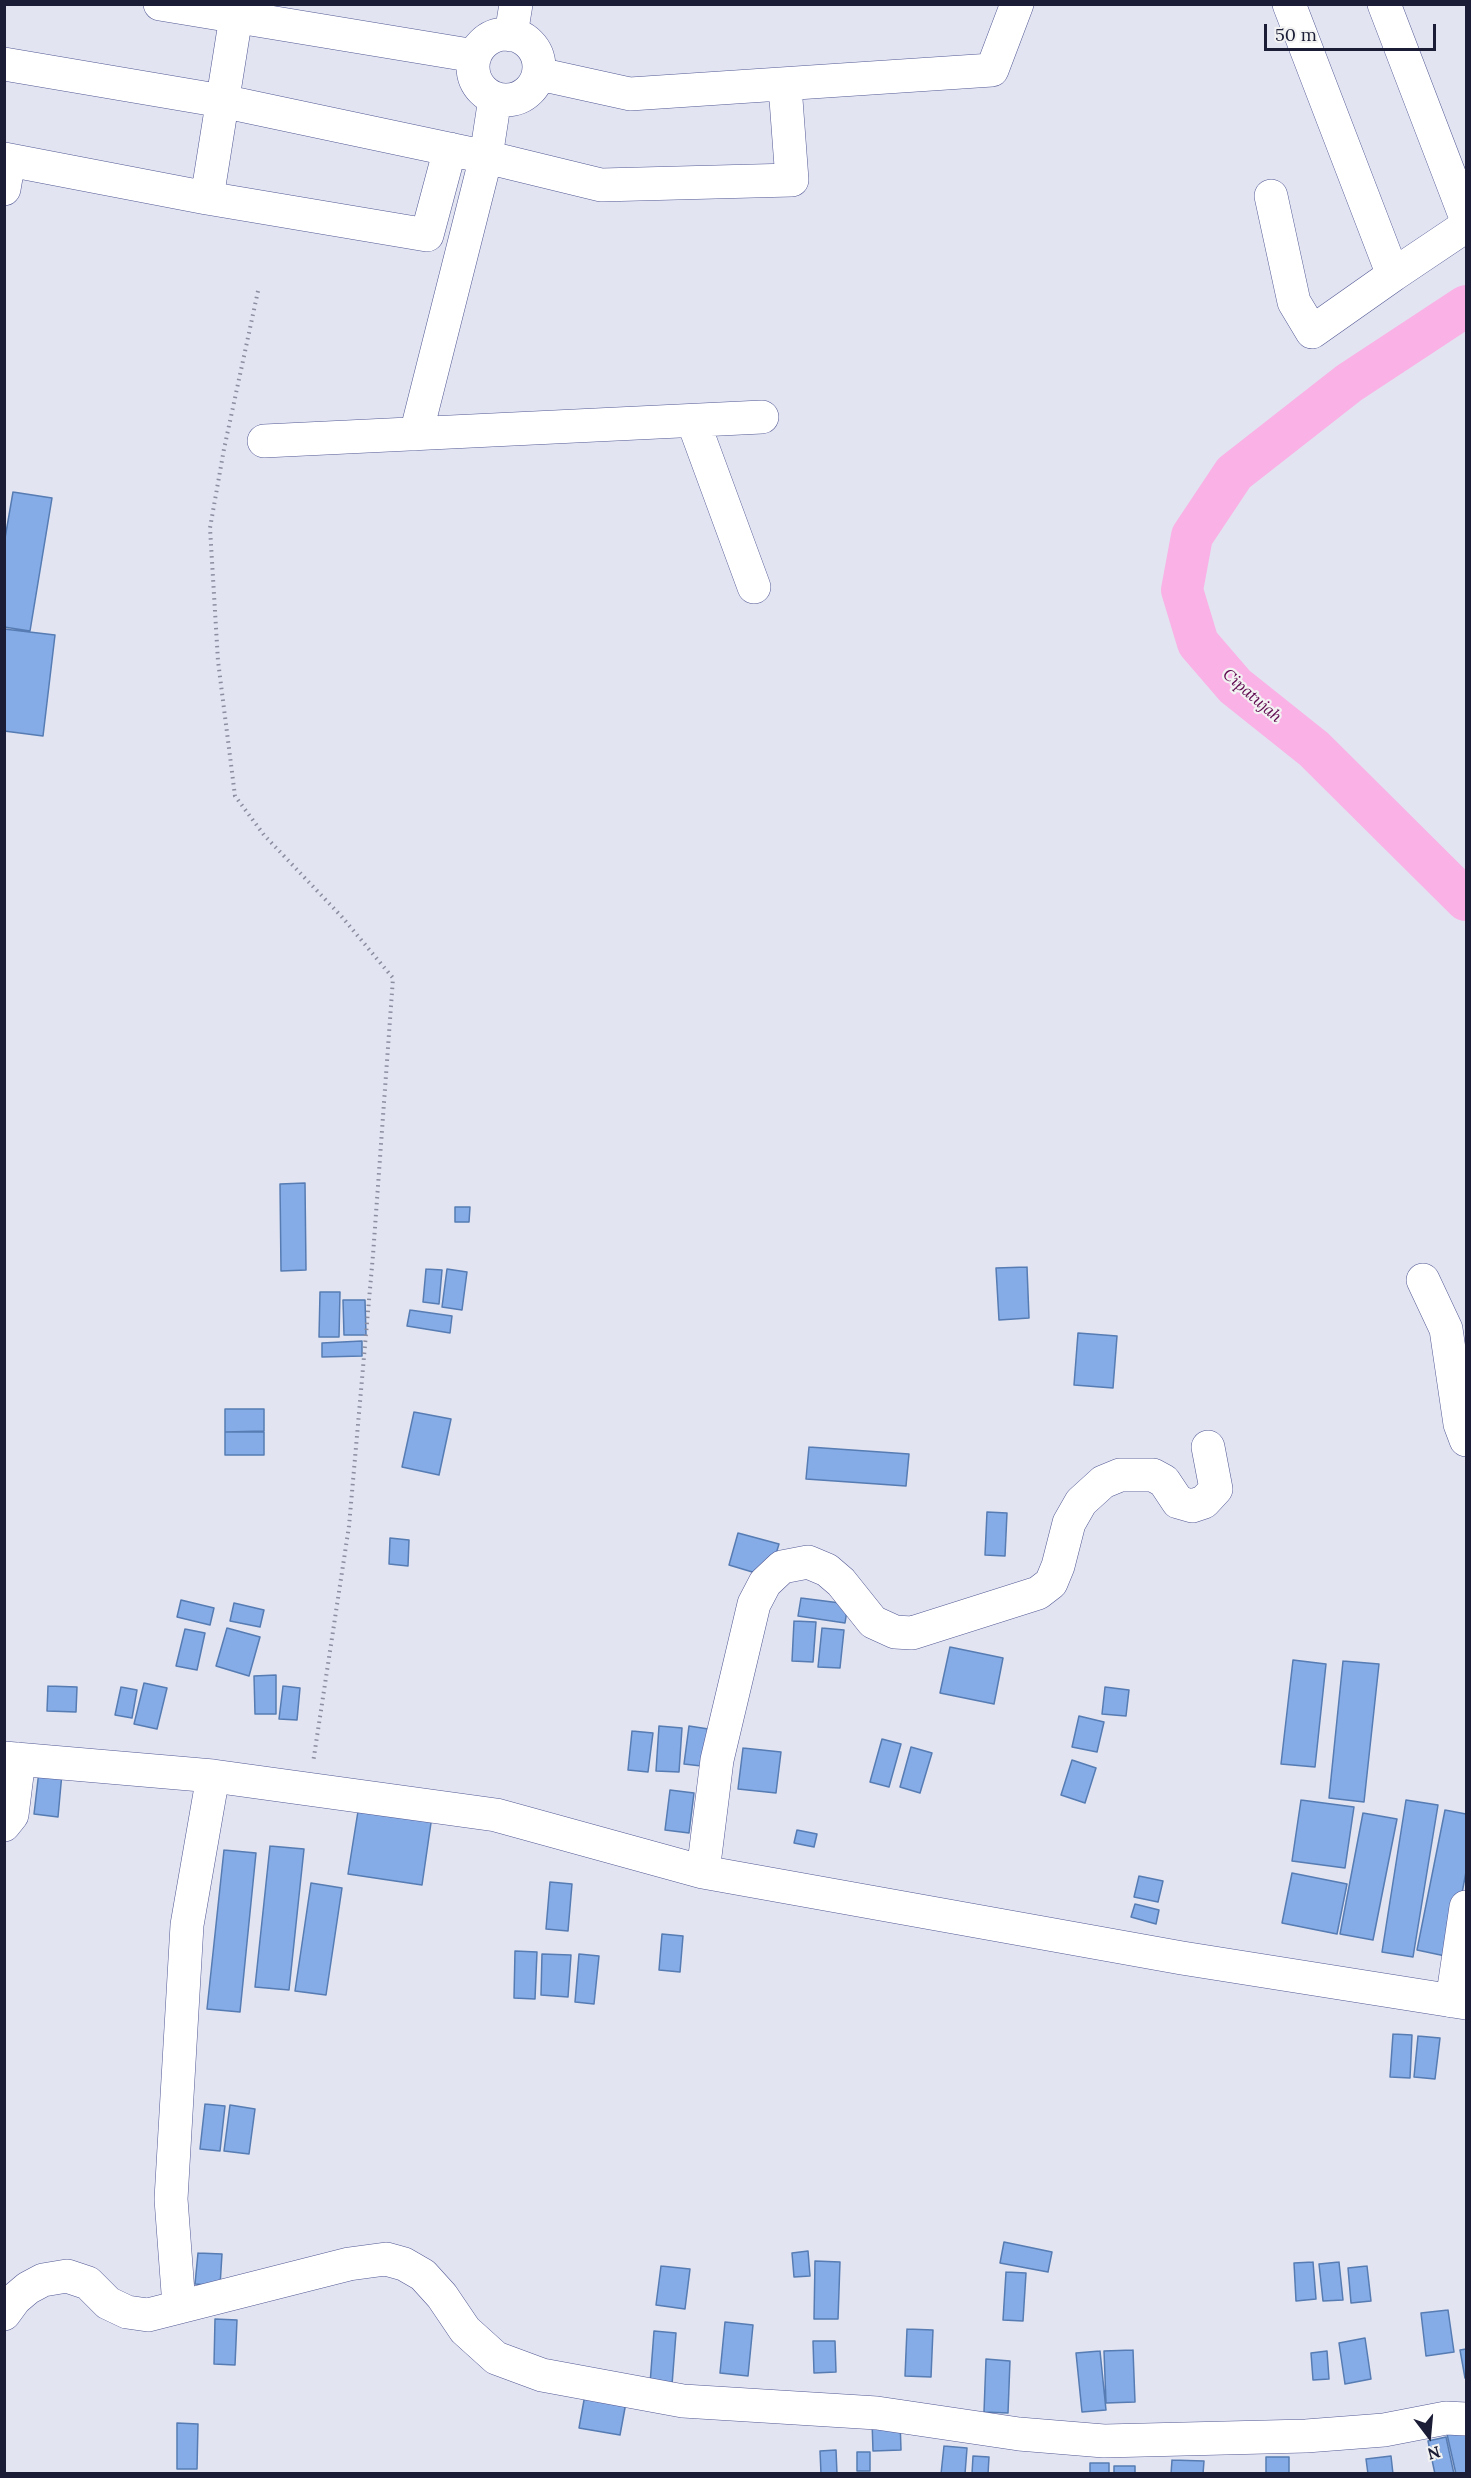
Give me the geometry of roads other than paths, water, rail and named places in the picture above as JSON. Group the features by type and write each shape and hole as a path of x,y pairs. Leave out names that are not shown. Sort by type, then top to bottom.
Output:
{"street":[{"path":"160,4 237,12 475,56"},
{"path":"539,75 630,94 785,86 992,70 1017,4"},
{"path":"1289,4 1393,275"},
{"path":"1384,4 1467,218"},
{"path":"207,198 237,12"},
{"path":"514,20 538,57 539,75 525,93 516,98 495,98 479,86 473,67 475,56 487,40 496,36 514,20"},
{"path":"4,64 222,101 450,149 601,185 792,180 785,86"},
{"path":"416,434 486,157 495,98"},
{"path":"6,169 207,198 427,235 450,149"},
{"path":"1271,196 1294,302 1312,332 1467,226"},
{"path":"264,441 762,417"},
{"path":"693,421 754,587"},
{"path":"1423,1280 1446,1329 1460,1424 1467,1440"},
{"path":"703,1872 717,1760 754,1604 765,1583 782,1567 808,1562 827,1570 841,1582 873,1622 895,1632 912,1633 1038,1593 1051,1583 1069,1523 1081,1502 1103,1482 1120,1475 1153,1475 1164,1481 1178,1502 1192,1506 1204,1502 1216,1489 1208,1447"},
{"path":"4,1825 12,1815 12,1759 213,1776 310,1787 496,1815 703,1872 1182,1958 1459,2002 1467,1907"},
{"path":"179,2306 171,2199 187,1925 213,1776"},
{"path":"4,2314 15,2299 28,2288 43,2280 67,2276 88,2283 108,2303 127,2312 148,2315 349,2264 386,2259 404,2264 423,2275 442,2296 465,2330 495,2358 542,2375 682,2401 877,2413 1019,2434 1104,2440 1306,2436 1384,2430 1446,2418 1467,2419"}],"waterway":[{"name":"Cipatujah","path":"1466,306 1349,383 1234,473 1192,536 1182,590 1198,643 1235,686 1314,749 1466,900"}]}
